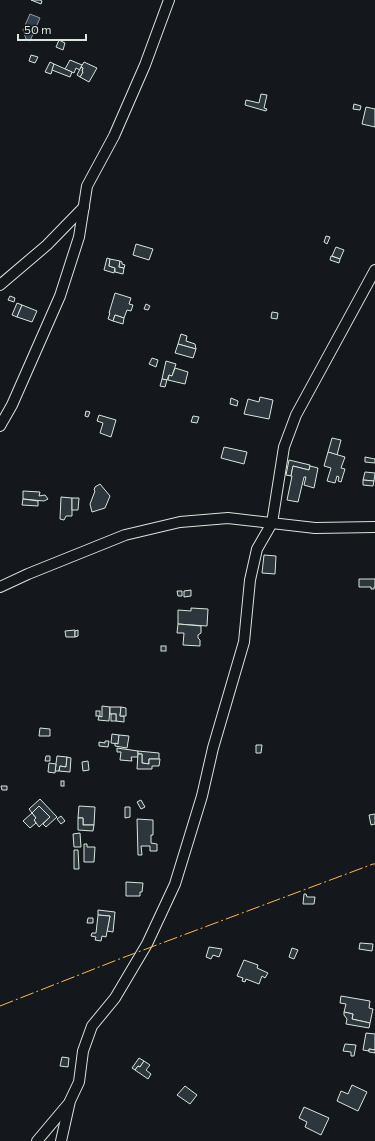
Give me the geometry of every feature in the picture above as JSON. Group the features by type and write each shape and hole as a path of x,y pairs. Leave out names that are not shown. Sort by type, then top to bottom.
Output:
{"street":[{"path":"0,426 12,405 60,296 79,237 87,186 117,129 145,65 169,0"},
{"path":"0,285 48,245 84,207"},
{"path":"61,1141 70,1101 79,1082 82,1051 92,1026 115,998 147,944 175,884 202,796 244,642 250,580 257,549 272,523 284,447 296,415 375,270"},
{"path":"0,587 28,574 125,535 180,522 228,518 315,528 375,527"},
{"path":"38,1141 70,1101"}],"water":[{"path":"30,14 40,18 30,41 26,39 23,30"}],"building":[{"path":"31,0 40,0 42,1 41,4"},
{"path":"59,40 65,43 63,50 56,47"},
{"path":"31,55 38,57 35,63 29,61"},
{"path":"70,60 82,65 80,70 76,68 74,73 65,69"},
{"path":"50,62 54,64 51,74 45,72"},
{"path":"84,62 97,68 89,82 80,77 83,72 83,68 81,67"},
{"path":"54,64 72,72 70,77 52,70"},
{"path":"81,67 83,68 83,72 80,77 77,75"},
{"path":"261,94 267,95 264,108 267,109 266,111 245,105 246,100 259,103"},
{"path":"354,104 361,106 360,110 353,109"},
{"path":"366,107 375,109 375,127 362,124"},
{"path":"326,236 330,237 327,244 324,242"},
{"path":"136,244 153,249 149,260 133,255"},
{"path":"336,247 344,250 340,259 332,256"},
{"path":"331,256 340,259 339,263 330,260"},
{"path":"107,258 110,259 109,266 115,268 114,273 104,270"},
{"path":"110,259 120,261 119,267 124,268 123,274 115,272 115,268 109,266"},
{"path":"120,261 125,265 124,268 119,267"},
{"path":"115,293 131,298 129,304 133,305 131,311 127,310 124,318 115,315 113,321 108,319"},
{"path":"10,296 15,298 14,302 8,300"},
{"path":"17,303 22,305 17,317 12,315"},
{"path":"146,304 150,306 148,310 144,309"},
{"path":"22,305 37,311 32,322 17,317"},
{"path":"272,312 278,313 277,319 271,318"},
{"path":"115,315 124,318 123,324 113,321"},
{"path":"181,334 187,336 186,341 195,344 196,349 178,344"},
{"path":"178,344 196,349 193,358 175,353"},
{"path":"152,358 158,360 156,367 149,364"},
{"path":"166,361 176,364 172,376 169,375 167,380 162,379"},
{"path":"175,368 188,372 185,384 168,380 169,375 172,376"},
{"path":"162,379 167,380 165,387 160,386"},
{"path":"260,397 273,400 269,419 244,414 248,399 259,402"},
{"path":"231,398 238,401 237,406 230,404"},
{"path":"86,411 90,412 88,417 85,416"},
{"path":"99,415 116,420 111,437 100,433 103,423 97,421"},
{"path":"193,416 199,417 197,423 191,422"},
{"path":"332,438 341,440 337,455 328,452"},
{"path":"224,447 247,452 244,464 221,458"},
{"path":"328,452 345,457 341,468 345,469 341,482 338,481 339,477 337,476 335,483 327,481 331,468 324,466"},
{"path":"365,457 375,459 375,463 365,462"},
{"path":"289,460 310,465 309,470 293,466 291,476 286,475"},
{"path":"293,466 309,470 310,466 318,468 314,488 304,485 306,477 304,477 298,502 287,500"},
{"path":"365,472 375,473 374,481 363,480"},
{"path":"363,480 374,481 373,486 363,485"},
{"path":"100,484 110,496 105,508 92,512 90,504 95,491 94,490 95,487"},
{"path":"23,491 40,492 39,496 45,495 48,499 44,501 23,499"},
{"path":"61,497 72,498 72,516 66,516 64,520 60,519"},
{"path":"72,498 79,498 78,510 72,510"},
{"path":"23,499 38,501 38,506 22,505"},
{"path":"264,555 276,556 275,574 262,573"},
{"path":"359,579 375,579 374,589 371,589 371,587 359,587"},
{"path":"191,590 191,596 184,597 184,591"},
{"path":"177,591 182,591 182,596 178,596"},
{"path":"191,608 208,609 207,626 178,624 178,610 191,611"},
{"path":"178,624 201,626 201,633 198,635 200,646 183,645 184,633 177,633"},
{"path":"75,630 75,637 66,637 65,631"},
{"path":"78,630 78,636 75,637 75,631"},
{"path":"161,646 166,646 166,651 161,651"},
{"path":"102,706 110,707 109,721 98,720 99,716 102,717"},
{"path":"110,707 121,707 120,716 124,716 124,722 116,721 116,714 110,714"},
{"path":"121,707 126,708 126,716 120,716"},
{"path":"96,711 100,711 100,716 96,716"},
{"path":"111,714 116,714 116,721 111,721"},
{"path":"40,728 50,729 50,736 39,736"},
{"path":"112,734 119,735 118,744 111,743"},
{"path":"119,735 129,736 127,748 115,746 115,743 118,744"},
{"path":"105,741 109,741 108,747 99,746 99,742 105,743"},
{"path":"256,745 262,745 261,753 256,753"},
{"path":"117,748 138,751 138,757 131,757 132,761 120,760 121,752 117,752"},
{"path":"138,751 159,753 159,759 149,759 149,764 142,763 142,754 138,754"},
{"path":"138,754 142,754 142,763 149,764 149,759 160,759 159,766 152,766 152,769 137,769"},
{"path":"46,756 50,756 50,761 45,761"},
{"path":"57,756 67,757 66,767 60,766 59,771 55,771"},
{"path":"67,757 71,758 70,772 59,771 60,766 66,767"},
{"path":"88,761 89,770 83,771 82,762"},
{"path":"49,763 56,764 55,773 48,772"},
{"path":"61,781 64,781 64,786 61,786"},
{"path":"1,786 7,786 7,790 2,790"},
{"path":"40,799 57,817 46,827 43,824 50,817 39,806 32,813 29,809"},
{"path":"141,800 145,807 141,809 137,802"},
{"path":"39,806 50,817 39,827 34,820 36,818 32,813"},
{"path":"79,806 95,807 94,825 83,825 83,818 78,818"},
{"path":"125,807 130,807 130,817 125,818"},
{"path":"32,813 36,818 34,820 36,823 30,828 23,821"},
{"path":"375,814 375,824 371,825 369,815"},
{"path":"61,816 65,821 61,824 57,819"},
{"path":"78,818 83,818 83,825 94,825 93,831 78,830"},
{"path":"137,819 153,820 153,835 151,835 151,843 157,844 157,851 150,851 150,846 141,846 142,855 138,855"},
{"path":"80,833 81,847 74,847 73,834"},
{"path":"84,844 87,844 87,847 95,847 94,862 84,862"},
{"path":"74,850 78,850 79,869 74,869"},
{"path":"126,882 143,883 140,896 126,896"},
{"path":"304,894 306,894 307,897 315,897 314,904 303,904"},
{"path":"98,910 115,912 113,932 107,931 110,916 98,915"},
{"path":"98,915 110,916 106,937 102,936 101,941 95,940 96,937 91,936 92,933 96,933"},
{"path":"88,918 93,918 93,923 87,923"},
{"path":"360,943 373,944 372,951 359,949"},
{"path":"209,947 222,949 219,957 213,955 211,959 206,957"},
{"path":"292,948 298,950 294,959 289,957"},
{"path":"244,960 258,965 257,968 268,973 265,978 262,976 259,984 246,979 245,982 242,981 243,978 237,976"},
{"path":"341,996 370,1001 369,1008 373,1009 370,1023 352,1019 353,1014 344,1012 346,1004 340,1003"},
{"path":"344,1012 353,1014 352,1019 370,1023 369,1028 346,1024 347,1019"},
{"path":"366,1033 375,1034 375,1050 363,1050"},
{"path":"345,1044 356,1045 354,1056 351,1056 351,1052 343,1051"},
{"path":"369,1049 375,1050 375,1053 369,1052"},
{"path":"62,1057 69,1058 68,1067 60,1066"},
{"path":"139,1058 144,1061 140,1067 138,1066 135,1070 132,1068"},
{"path":"144,1061 150,1065 146,1070 151,1074 148,1079 135,1070 138,1066 140,1067"},
{"path":"352,1085 367,1092 358,1111 337,1101 341,1091 348,1094"},
{"path":"185,1086 197,1095 190,1104 177,1095"},
{"path":"304,1107 329,1118 321,1135 305,1127 307,1122 299,1118"}],"power":[{"path":"0,1006 122,958 375,864"}]}
